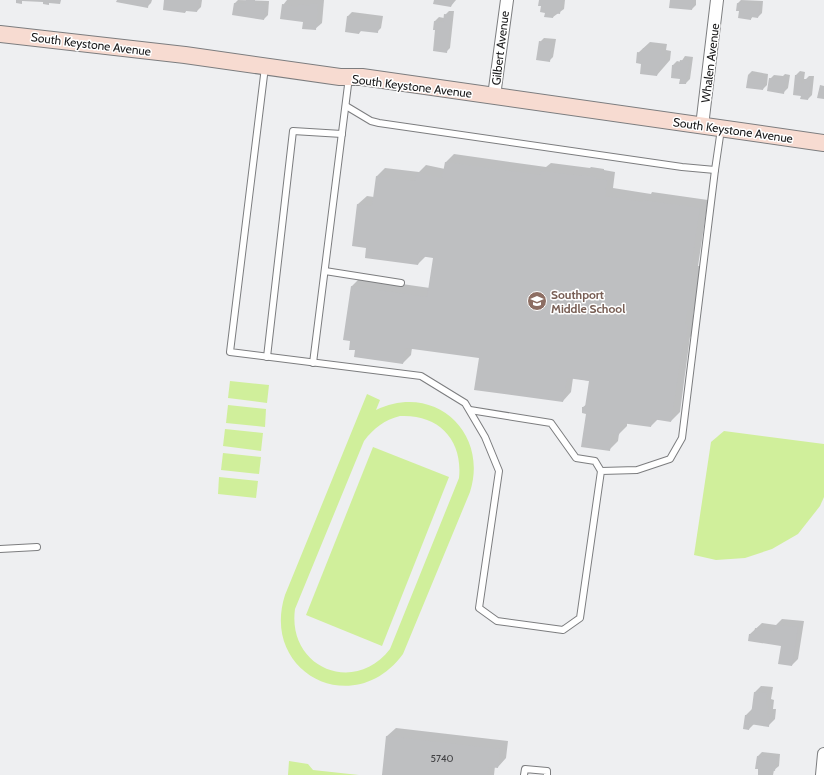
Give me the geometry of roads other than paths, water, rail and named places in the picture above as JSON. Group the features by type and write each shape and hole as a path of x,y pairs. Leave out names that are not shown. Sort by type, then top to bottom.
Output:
{"main road":[{"name":"South Keystone Avenue","path":"0,34 185,55 340,77 362,77 824,143"}],"street":[{"name":"Gilbert Avenue","path":"494,96 506,0"},
{"name":"Whalen Avenue","path":"702,126 717,0"},
{"path":"822,775 824,754"}],"lane":[{"path":"265,67 230,352 421,376 465,403 485,437 499,471 479,608 497,621 563,630 580,618 601,471 595,461 576,458 551,423 470,410"},
{"path":"313,362 349,77"},
{"path":"346,106 371,121 379,123 682,167 715,170"},
{"path":"601,471 637,470 670,459 682,438 721,128"},
{"path":"267,357 293,131 342,134"},
{"path":"325,271 401,282"},
{"path":"0,549 38,547"},
{"path":"524,775 525,769 547,771 547,775"}],"place":[{"name":"Southport Middle School","path":"537,301"}]}
